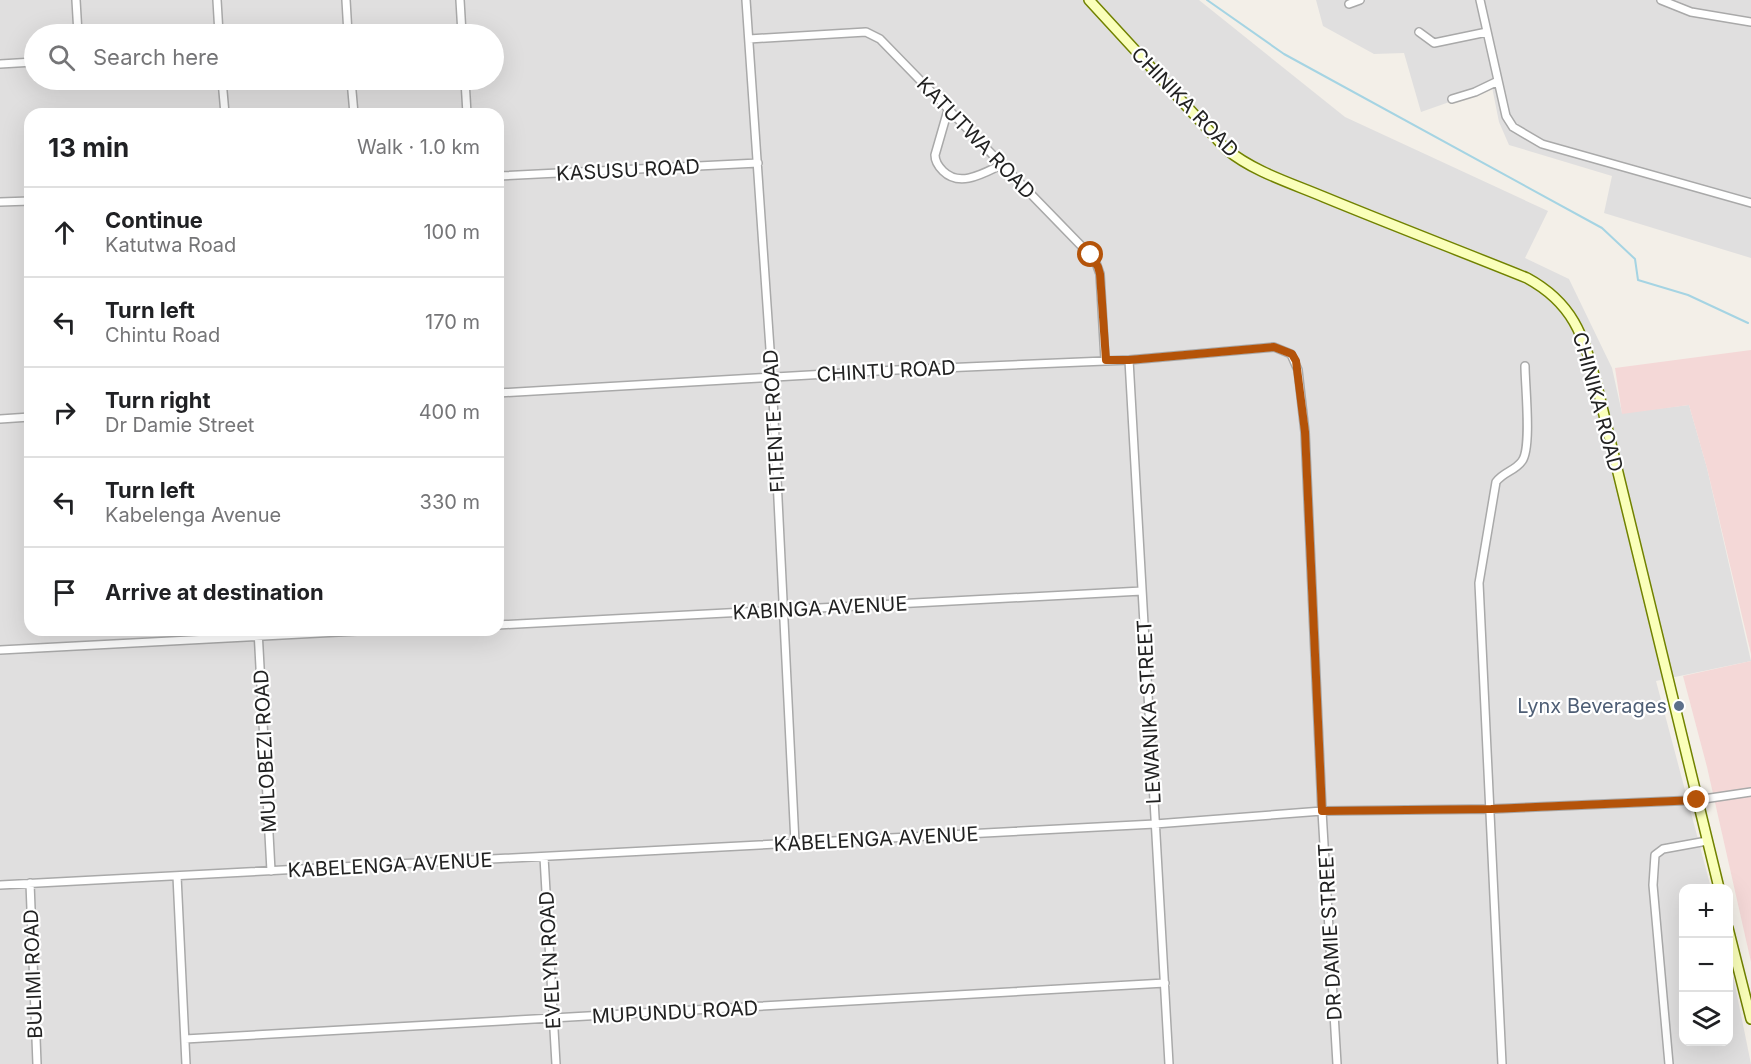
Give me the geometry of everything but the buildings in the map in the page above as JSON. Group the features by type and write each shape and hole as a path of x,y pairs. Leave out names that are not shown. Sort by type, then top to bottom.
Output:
{"main road":[{"name":"CHINIKA ROAD","path":"1089,0 1226,149 1239,159 1320,195 1527,279 1551,293 1570,313 1583,339 1596,382 1718,884"},
{"path":"1731,938 1751,1019"}],"street":[{"path":"76,0 77,24"},
{"path":"217,0 218,24"},
{"path":"346,0 347,24"},
{"path":"460,0 461,24"},
{"name":"FITENTE ROAD","path":"746,0 772,378 795,843"},
{"path":"1349,4 1360,0"},
{"path":"1480,0 1509,123 1528,137 1561,150 1751,203"},
{"path":"1661,0 1691,12 1751,22"},
{"name":"KATUTWA ROAD","path":"749,39 856,32 874,34 1095,260 1100,274 1106,360"},
{"path":"1419,32 1434,43 1487,32"},
{"path":"0,64 24,63"},
{"path":"1452,99 1498,81"},
{"path":"223,90 224,108"},
{"path":"352,90 353,108"},
{"path":"466,90 467,108"},
{"path":"948,110 935,155 936,162 942,171 959,180 1001,165"},
{"name":"KASUSU ROAD","path":"504,176 758,163"},
{"path":"0,202 24,201"},
{"name":"CHINTU ROAD","path":"504,393 1129,360 1274,347"},
{"name":"DR DAMIE STREET","path":"1274,347 1292,354 1296,361 1304,422 1322,811 1337,1064"},
{"name":"LEWANIKA STREET","path":"1129,360 1169,1064"},
{"path":"1502,1064 1480,577 1496,482 1501,475 1516,467 1525,457 1527,432 1525,366"},
{"path":"0,419 24,417"},
{"name":"KABINGA AVENUE","path":"504,625 1142,591"},
{"path":"0,650 213,636"},
{"name":"MULOBEZI ROAD","path":"259,636 271,871"},
{"name":"KABELENGA AVENUE","path":"0,885 1155,824 1322,811 1491,809 1697,800 1751,792"},
{"path":"1670,1064 1653,885 1655,855 1663,849 1707,841"},
{"name":"EVELYN ROAD","path":"544,857 556,1064"},
{"path":"177,876 186,1064"},
{"name":"BULIMI ROAD","path":"30,883 37,1064"},
{"name":"MUPUNDU ROAD","path":"185,1039 1165,983"}],"shaded area":[{"path":"0,0 1199,0 1345,117 1548,211 1525,258 1569,279 1612,368 1622,413 1689,405 1707,468 1751,661 1656,681 1710,884 1679,884 1679,1046 1733,1046 1733,976 1751,1064 0,1064"},
{"path":"1316,0 1751,0 1751,258 1604,213 1612,176 1509,145 1499,122 1492,87 1421,112 1404,53 1374,54 1323,26"},
{"path":"1751,350 1751,654 1707,468 1689,405 1622,414 1615,368"},
{"path":"1751,661 1751,962 1707,767 1683,676"}],"waterway":[{"path":"1207,0 1284,54 1602,228 1635,259 1638,280 1688,295 1748,323"}],"place":[{"name":"Lynx Beverages","path":"1679,706"}],"route":[{"path":"1091,255 1100,274 1106,360 1274,347 1292,354 1296,361 1305,432 1322,811 1491,809 1697,800"}]}
